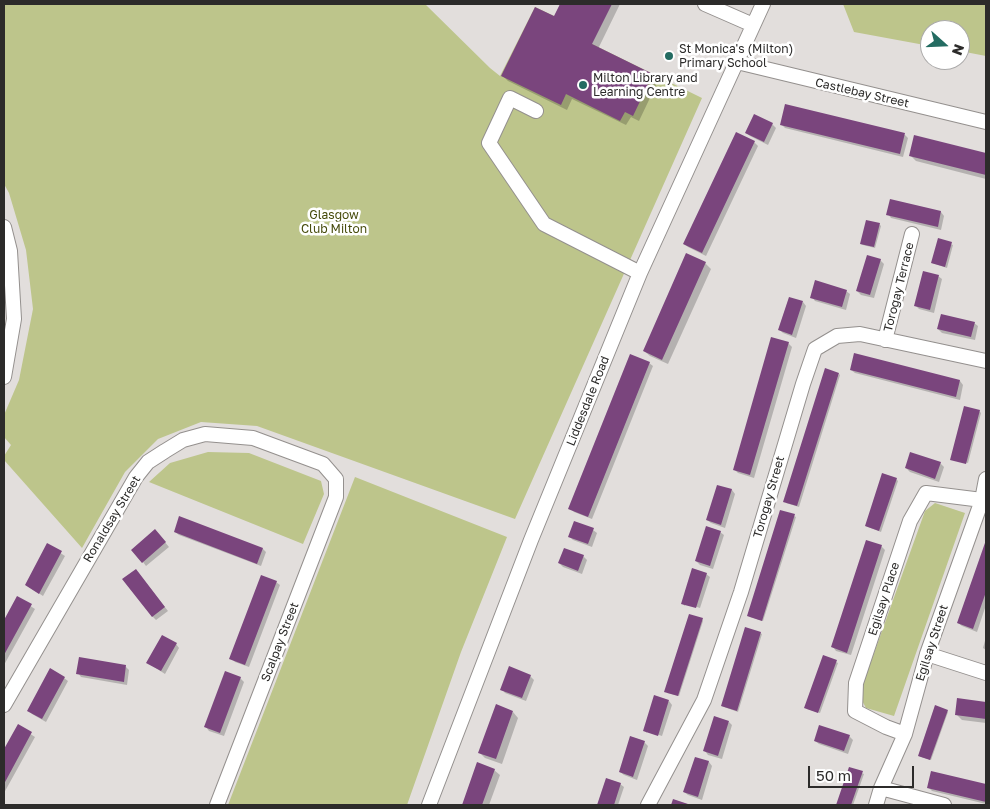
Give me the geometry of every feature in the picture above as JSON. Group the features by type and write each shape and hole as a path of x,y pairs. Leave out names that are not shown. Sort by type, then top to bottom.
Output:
{"street":[{"path":"705,4 754,25"},
{"name":"Liddesdale Road","path":"429,805 530,540 640,273 763,4"},
{"name":"Castlebay Street","path":"737,62 986,122"},
{"path":"536,111 510,98 488,143 544,224 640,273"},
{"path":"4,227 10,251 14,319 4,377"},
{"name":"Torogay Terrace","path":"885,340 912,234"},
{"name":"Torogay Street","path":"648,805 704,700 741,592 815,349 837,336 860,334 986,361"},
{"name":"Ronaldsay Street","path":"4,705 136,477 148,462 182,440 205,434 253,438 323,464 336,478"},
{"name":"Scalpay Street","path":"217,805 336,497 336,478"},
{"name":"Egilsay Street","path":"876,805 905,734 927,654 982,500 986,479"},
{"name":"Egilsay Place","path":"905,734 886,727 855,711 856,683 910,521 926,493 982,500"},
{"path":"927,654 986,673"},
{"path":"882,788 944,805"}],"green space":[{"name":"Glasgow Club Milton","path":"4,4 425,4 500,76 535,7 554,16 592,44 702,98 515,519 257,426 201,422 158,439 125,472 82,548 4,460 4,456 11,445 4,437 4,415 19,380 33,309 26,250 9,193 4,184"},
{"path":"843,4 986,4 986,56 970,53 970,20 920,20 920,44 854,32"},
{"path":"208,452 249,453 321,481 324,494 303,544 149,482 170,463"},
{"path":"355,477 507,537 461,652 407,805 228,805"},
{"path":"935,503 965,513 894,716 866,708 859,695 925,511"}],"building":[{"path":"560,4 612,4 592,44 653,74 633,116 625,112 620,121 566,94 561,105 501,76 535,7 554,16"},
{"path":"785,104 905,133 900,154 780,125"},
{"path":"754,114 773,123 764,142 745,133"},
{"path":"736,132 755,141 702,253 683,244"},
{"path":"914,135 986,153 986,175 909,156"},
{"path":"890,199 941,211 938,227 886,215"},
{"path":"866,220 880,223 874,247 860,244"},
{"path":"938,238 952,242 945,267 931,263"},
{"path":"686,253 706,262 662,360 643,351"},
{"path":"867,255 881,259 870,295 856,291"},
{"path":"923,271 939,275 930,310 914,306"},
{"path":"815,280 847,290 842,307 810,298"},
{"path":"789,297 803,301 792,335 778,330"},
{"path":"941,314 975,322 971,337 937,329"},
{"path":"771,337 789,342 750,475 733,470"},
{"path":"854,353 960,380 956,397 850,370"},
{"path":"630,354 650,362 588,517 568,509"},
{"path":"825,368 839,373 797,506 783,502"},
{"path":"964,406 980,410 966,464 950,460"},
{"path":"910,452 941,462 935,479 905,468"},
{"path":"882,473 897,478 879,531 865,526"},
{"path":"717,485 732,489 721,525 706,520"},
{"path":"780,510 795,514 762,621 747,616"},
{"path":"179,516 263,548 257,564 174,532"},
{"path":"574,521 594,528 588,544 568,537"},
{"path":"706,526 721,531 710,566 695,561"},
{"path":"155,529 166,542 142,563 131,550"},
{"path":"866,540 882,545 847,653 831,647"},
{"path":"986,540 986,592 973,629 957,623"},
{"path":"47,543 62,551 39,594 25,585"},
{"path":"564,548 584,555 578,571 558,563"},
{"path":"692,568 707,573 696,608 681,604"},
{"path":"136,569 165,607 152,617 122,579"},
{"path":"261,575 277,581 245,665 229,659"},
{"path":"17,596 32,604 4,655 4,620"},
{"path":"689,614 703,618 678,696 664,692"},
{"path":"745,627 761,632 737,711 721,706"},
{"path":"162,635 177,643 161,671 146,663"},
{"path":"823,655 837,660 818,713 804,708"},
{"path":"79,657 126,665 124,682 76,674"},
{"path":"509,666 531,675 522,698 500,690"},
{"path":"50,668 65,677 42,719 27,711"},
{"path":"225,671 241,677 220,733 204,727"},
{"path":"654,695 669,700 658,736 643,731"},
{"path":"957,698 986,702 986,719 955,715"},
{"path":"496,704 513,711 496,759 478,753"},
{"path":"935,705 948,710 930,760 918,756"},
{"path":"714,716 729,721 718,756 703,751"},
{"path":"18,724 32,732 4,784 4,749"},
{"path":"819,725 850,735 844,751 814,741"},
{"path":"630,736 645,741 633,777 619,772"},
{"path":"695,757 709,761 698,797 683,792"},
{"path":"477,762 495,769 482,805 462,805"},
{"path":"849,767 863,771 851,805 836,805"},
{"path":"931,771 986,784 986,802 927,788"},
{"path":"606,778 621,783 614,805 597,805"},
{"path":"673,799 691,805 671,805"}],"place":[{"name":"St Monica's (Milton) Primary School","path":"669,56"},
{"name":"Milton Library and Learning Centre","path":"583,85"}]}
